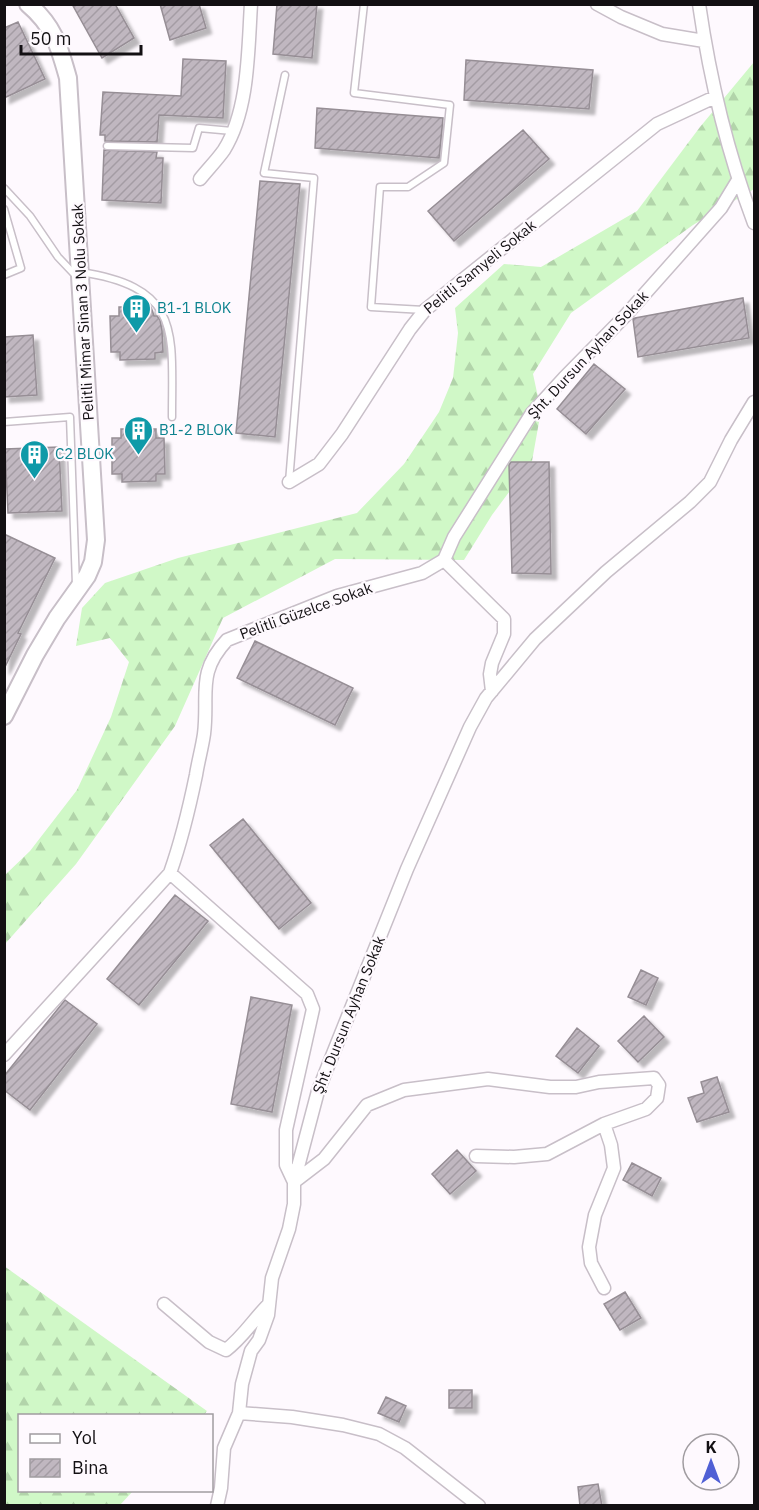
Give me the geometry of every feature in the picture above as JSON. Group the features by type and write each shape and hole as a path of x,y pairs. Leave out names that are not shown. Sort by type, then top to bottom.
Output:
{"street":[{"name":"Pelitli Mimar Sinan 3 Nolu Sokak","path":"4,716 35,655 93,562 96,540 68,78 59,44 52,30 28,4"},
{"path":"200,179 225,149 240,111 248,66 251,4"},
{"path":"597,4 621,18 662,34 704,41"},
{"path":"699,4 715,97 738,180 754,223"},
{"name":"Pelitli Samyeli Sokak","path":"289,482 319,464 342,434 410,328 425,310 657,124 715,97"},
{"name":"Şht. Dursun Ayhan Sokak","path":"492,691 490,674 504,634 504,619 444,560 454,537 532,413 625,316 721,208 738,180"},
{"name":"Şht. Dursun Ayhan Sokak","path":"217,1506 225,1448 239,1413 242,1384 251,1352 259,1340 268,1315 272,1278 290,1229 294,1204 294,1182 318,1091 406,869 470,728 492,691 535,639 710,482 754,402"},
{"name":"Pelitli Güzelce Sokak","path":"4,1055 170,873 186,824 204,733 204,690 207,670 215,652 227,640 337,596 422,573 444,560"},
{"path":"170,873 307,994 313,1009 286,1130 286,1165 294,1182 324,1159 367,1105 404,1090 489,1079 550,1087 576,1087 600,1082 654,1078 659,1085 657,1098 645,1109 604,1124 547,1154 476,1156"},
{"path":"604,1124 611,1145 614,1168 595,1215 589,1247 591,1263 604,1288"},
{"path":"164,1304 208,1342 226,1350 246,1332 269,1304"},
{"path":"239,1413 292,1417 343,1425 379,1434 405,1448 479,1506"}],"lane":[{"path":"364,4 354,93 450,105 444,163 408,187 380,187 371,307 425,310"},
{"path":"285,75 264,173 314,178 289,482"},
{"path":"107,146 193,148 199,128 232,131"},
{"path":"4,188 30,216 58,257 81,276 108,276 138,287 155,302 166,321 172,344 172,417"},
{"path":"4,209 21,268 4,275"},
{"path":"4,422 70,417 76,592"}],"green space":[{"path":"754,62 754,189 693,225 571,313 533,374 541,411 532,461 492,515 464,560 335,559 223,618 175,726 76,864 5,944 5,875 30,851 77,790 111,717 129,662 110,638 76,646 82,608 105,583 178,558 357,513 404,464 439,412 453,378 458,333 455,308 504,264 541,267 637,211 700,127"},
{"path":"4,1266 207,1411 205,1414 18,1414 18,1492 132,1492 120,1505 5,1505"}],"building":[{"path":"72,4 115,4 134,38 102,58"},
{"path":"160,4 199,4 206,28 170,40"},
{"path":"277,4 317,4 312,58 273,54"},
{"path":"18,22 45,79 4,98 4,28"},
{"path":"183,59 226,61 223,118 159,115 157,142 105,141 105,135 100,135 103,92 181,96"},
{"path":"466,60 593,70 589,109 464,100"},
{"path":"317,108 443,118 439,158 315,148"},
{"path":"523,130 549,159 454,241 428,211"},
{"path":"104,150 157,152 156,158 163,158 161,203 102,200"},
{"path":"260,181 300,184 275,437 236,433"},
{"path":"743,298 749,338 638,357 633,319"},
{"name":"B1-1 BLOK","path":"119,307 151,307 154,316 160,320 163,352 155,353 155,359 120,360 120,352 111,352 110,316 119,316"},
{"path":"33,335 37,395 4,397 4,337"},
{"path":"594,364 625,389 586,434 557,409"},
{"name":"B1-2 BLOK","path":"121,429 156,429 156,438 164,438 165,474 156,474 156,481 122,482 122,474 112,474 112,438 121,438"},
{"name":"C2 BLOK","path":"59,447 62,511 8,513 5,449"},
{"path":"511,462 549,462 551,574 512,573 509,465"},
{"path":"4,534 55,558 18,633 21,634 4,669"},
{"path":"255,641 353,688 335,725 237,678"},
{"path":"243,819 311,903 279,929 210,845"},
{"path":"175,895 208,921 139,1005 107,979"},
{"path":"641,970 658,978 646,1005 628,997"},
{"path":"251,997 292,1005 272,1112 231,1104"},
{"path":"65,1000 97,1024 30,1110 4,1090 4,1076"},
{"path":"644,1016 664,1037 638,1062 618,1041"},
{"path":"577,1028 599,1046 578,1073 556,1056"},
{"path":"717,1077 729,1112 697,1122 688,1098 704,1093 701,1082"},
{"path":"457,1150 476,1171 450,1194 432,1174"},
{"path":"632,1163 661,1178 652,1196 623,1180"},
{"path":"625,1292 641,1318 620,1330 604,1304"},
{"path":"449,1390 472,1390 472,1408 449,1408"},
{"path":"386,1397 406,1406 399,1422 378,1413"},
{"path":"598,1484 602,1506 580,1506 578,1487"}],"place":[{"name":"B1-1 BLOK","path":"136,334"},
{"name":"B1-2 BLOK","path":"138,456"},
{"name":"C2 BLOK","path":"34,480"}]}
